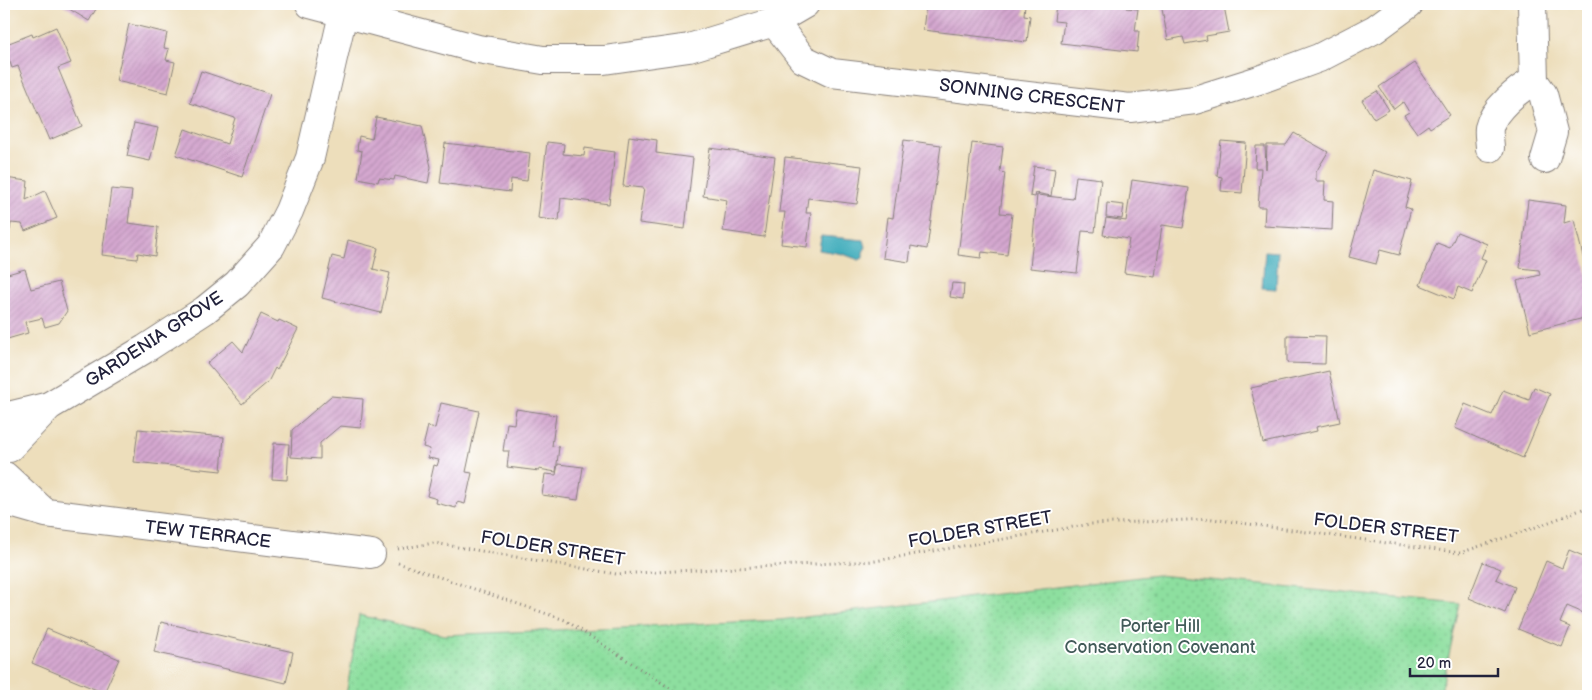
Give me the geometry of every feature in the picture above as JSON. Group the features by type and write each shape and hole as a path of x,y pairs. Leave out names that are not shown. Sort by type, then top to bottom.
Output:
{"street":[{"path":"310,4 478,49 543,60 604,60 688,48 774,22 805,4"},
{"name":"SONNING CRESCENT","path":"774,22 803,59 832,73 1130,108 1196,100 1319,58 1375,29 1409,4"},
{"path":"1532,4 1534,81 1543,94 1554,132 1545,159"},
{"name":"GARDENIA GROVE","path":"6,441 49,406 145,349 205,310 237,284 271,246 289,211 310,158 343,14"},
{"path":"1490,148 1489,128 1502,106 1522,87 1534,81"},
{"name":"GARDENIA GROVE","path":"4,417 49,406"},
{"path":"4,485 10,458 6,441"},
{"name":"TEW TERRACE","path":"4,485 46,513 371,554"}],"path":[{"name":"FOLDER STREET","path":"371,554 434,543 616,574 875,561 1091,524 1212,519 1460,553 1588,507"},
{"path":"371,554 565,620 682,696"}],"green space":[{"name":"Porter Hill Conservation Covenant","path":"1157,575 1460,604 1440,696 346,696 359,615 444,635 780,620"}],"water":[{"path":"821,236 864,240 866,247 863,252 863,258 859,260 843,254 819,250"},
{"path":"1265,251 1278,252 1276,289 1262,288"}],"building":[{"path":"61,4 99,4 89,21"},
{"path":"936,4 1025,4 1024,15 1030,16 1027,42 923,30 926,5 936,7"},
{"path":"1056,4 1127,4 1126,8 1138,9 1135,31 1139,31 1137,52 1061,43 1064,22 1054,21"},
{"path":"1161,4 1200,4 1201,10 1224,6 1229,32 1206,36 1207,40 1185,44 1183,37 1168,40"},
{"path":"129,24 167,33 164,48 169,49 166,60 175,62 168,93 116,81"},
{"path":"56,27 71,63 58,68 82,126 49,140 18,66 12,68 4,45 32,34 33,37"},
{"path":"1415,63 1450,115 1430,128 1428,125 1417,133 1404,115 1409,112 1403,102 1394,109 1379,87"},
{"path":"201,71 270,94 242,177 176,155 185,129 227,144 235,118 190,103"},
{"path":"1377,91 1389,110 1374,119 1362,100"},
{"path":"376,117 422,126 431,167 428,183 395,176 394,180 379,178 378,182 358,178 362,151 357,150 359,136 372,139"},
{"path":"134,123 158,128 150,161 127,156"},
{"path":"1294,133 1328,152 1316,172 1316,181 1325,181 1324,200 1333,201 1332,230 1264,226 1265,207 1258,207 1261,168 1255,168 1256,146 1265,146 1266,169 1267,145 1286,145"},
{"path":"629,136 657,140 656,153 693,158 685,229 639,223 644,188 623,186"},
{"path":"904,140 941,145 927,249 911,246 909,262 883,258 888,217 893,218"},
{"path":"1221,141 1246,143 1242,193 1221,191 1222,177 1217,176"},
{"path":"547,142 564,144 563,154 584,156 585,148 615,152 609,204 561,198 559,221 538,218"},
{"path":"445,143 530,153 527,181 511,179 510,192 440,183"},
{"path":"972,143 1003,147 1000,172 1005,173 1000,213 1012,214 1007,255 982,252 981,258 958,255"},
{"path":"710,148 775,157 764,237 723,231 727,200 703,196"},
{"path":"785,157 862,166 857,204 808,198 806,213 811,213 807,247 781,244 785,212 779,212"},
{"path":"1034,166 1055,169 1051,196 1036,193 1035,197 1030,196"},
{"path":"1373,170 1412,181 1405,207 1411,209 1399,255 1380,250 1376,264 1349,257"},
{"path":"1076,176 1101,179 1095,232 1082,231 1077,273 1030,268 1037,195 1073,199"},
{"path":"4,178 28,181 26,200 45,191 57,218 25,231 22,224 11,223 10,230 4,229"},
{"path":"1132,180 1189,188 1183,228 1162,225 1155,277 1124,273 1129,239 1103,235 1106,218 1126,221"},
{"path":"111,189 132,191 128,223 158,227 155,256 138,253 137,259 102,255"},
{"path":"1528,200 1566,205 1564,223 1574,220 1588,276 1588,317 1530,332 1517,281 1540,275 1539,270 1520,268"},
{"path":"1107,203 1124,205 1122,219 1106,217"},
{"path":"1457,232 1487,244 1481,258 1486,260 1472,293 1458,287 1454,299 1420,285 1437,243 1450,248"},
{"path":"348,240 378,248 373,269 390,273 381,313 322,298 332,256 344,259"},
{"path":"25,269 31,289 59,282 67,311 59,323 45,327 42,318 25,322 28,333 4,340 4,275"},
{"path":"952,283 964,284 963,299 950,297"},
{"path":"261,314 298,329 277,370 275,368 268,382 242,404 207,363 233,341 243,352"},
{"path":"1287,335 1326,336 1325,364 1287,363"},
{"path":"1329,371 1340,422 1316,427 1317,431 1263,443 1251,388"},
{"path":"1534,387 1550,394 1523,458 1455,428 1465,404 1492,415 1503,390 1529,400"},
{"path":"331,396 363,399 361,428 340,426 320,443 320,459 291,457 292,430"},
{"path":"441,403 479,411 466,472 472,473 465,504 457,502 456,508 436,503 437,499 427,496 434,465 437,466 439,460 428,458 430,449 423,447 428,426 435,428"},
{"path":"516,409 556,415 552,446 559,447 556,472 507,467 509,451 503,451 507,423 514,424"},
{"path":"138,429 224,437 221,471 134,462"},
{"path":"274,443 289,444 287,480 272,479"},
{"path":"558,464 583,467 578,500 542,495 545,474 556,475"},
{"path":"1569,550 1588,558 1588,615 1567,606 1560,623 1570,627 1562,647 1518,629 1546,561 1562,568"},
{"path":"1483,562 1501,569 1496,579 1515,587 1505,613 1469,598"},
{"path":"161,622 293,652 286,683 154,652"},
{"path":"47,629 119,659 104,693 32,663"}]}
